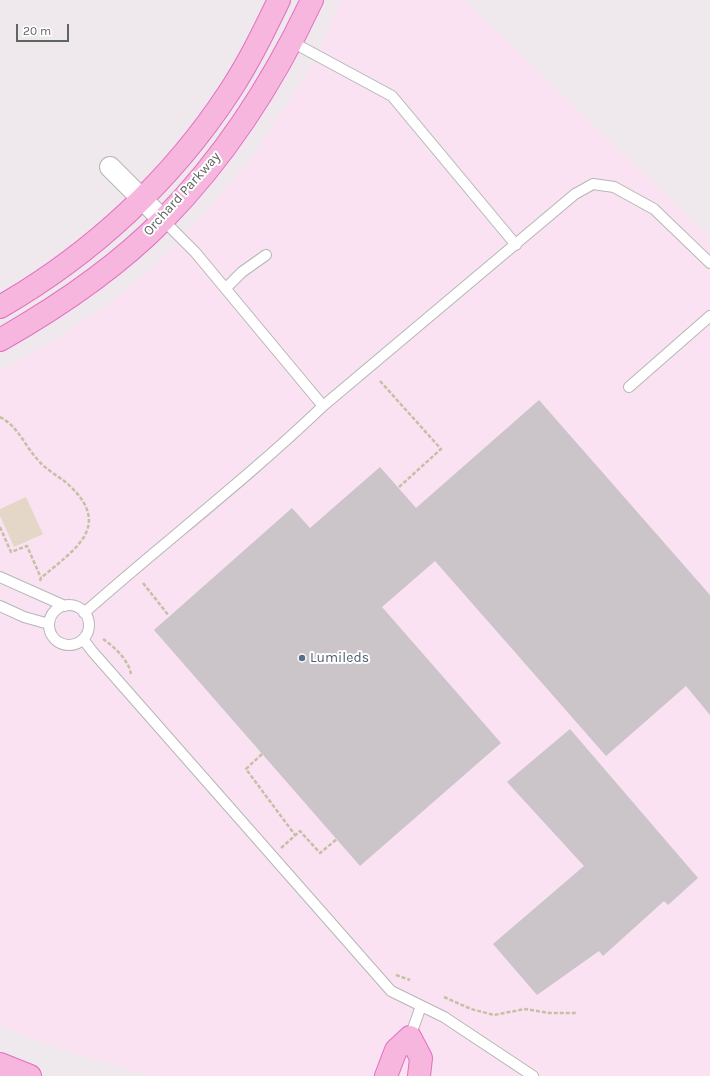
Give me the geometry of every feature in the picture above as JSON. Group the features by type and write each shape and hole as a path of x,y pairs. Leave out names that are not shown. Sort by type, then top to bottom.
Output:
{"main road":[{"name":"Orchard Parkway","path":"0,307 56,272 100,238 142,199 191,144 227,96 262,35 279,0"},
{"name":"Orchard Parkway","path":"0,340 71,296 120,259 163,220 212,163 252,110 292,42 312,0"},
{"path":"386,1076 396,1050 410,1037 421,1058 419,1076"},
{"path":"0,1064 30,1076"}],"street":[{"path":"110,167 163,220"}],"lane":[{"path":"292,42 392,96 516,246"},
{"path":"84,613 165,542 290,438 323,406 516,246 575,194 593,184 614,187 654,209 710,263"},
{"path":"163,220 195,252 226,288 257,329 323,406"},
{"path":"226,288 242,272 266,255"},
{"path":"629,387 710,316"},
{"path":"0,577 65,606 75,606 84,613 88,626 83,638 78,643 64,644 53,637 49,624 54,612 65,606"},
{"path":"0,606 24,617 49,624"},
{"path":"83,638 97,657 391,991 444,1017 533,1076"},
{"path":"410,1037 421,1006"}],"path":[{"path":"380,381 441,450 398,488"},
{"path":"0,417 16,429 38,460 71,486 81,498 88,510 90,522 86,535 79,546 41,578 27,546 11,552 0,527"},
{"path":"143,583 169,616"},
{"path":"262,754 246,769 295,835"},
{"path":"281,849 300,831 320,854 337,839"},
{"path":"444,997 471,1009 494,1015 525,1009 561,1014 576,1013"}],"shaded area":[{"path":"341,0 464,0 710,237 710,1076 149,1076 34,1040 0,1025 0,371 56,339 110,303 154,266 209,209 256,152 310,69"},
{"path":"26,497 43,534 14,547 0,516 0,509"}],"building":[{"name":"Lumileds","path":"539,400 710,595 710,715 686,686 606,756 435,561 382,607 501,743 360,866 154,630 292,508 310,528 380,467 416,508"},
{"path":"570,729 698,878 668,905 664,901 603,956 599,951 537,995 493,944 584,866 507,782"}],"place":[{"name":"Lumileds","path":"302,658"}]}
